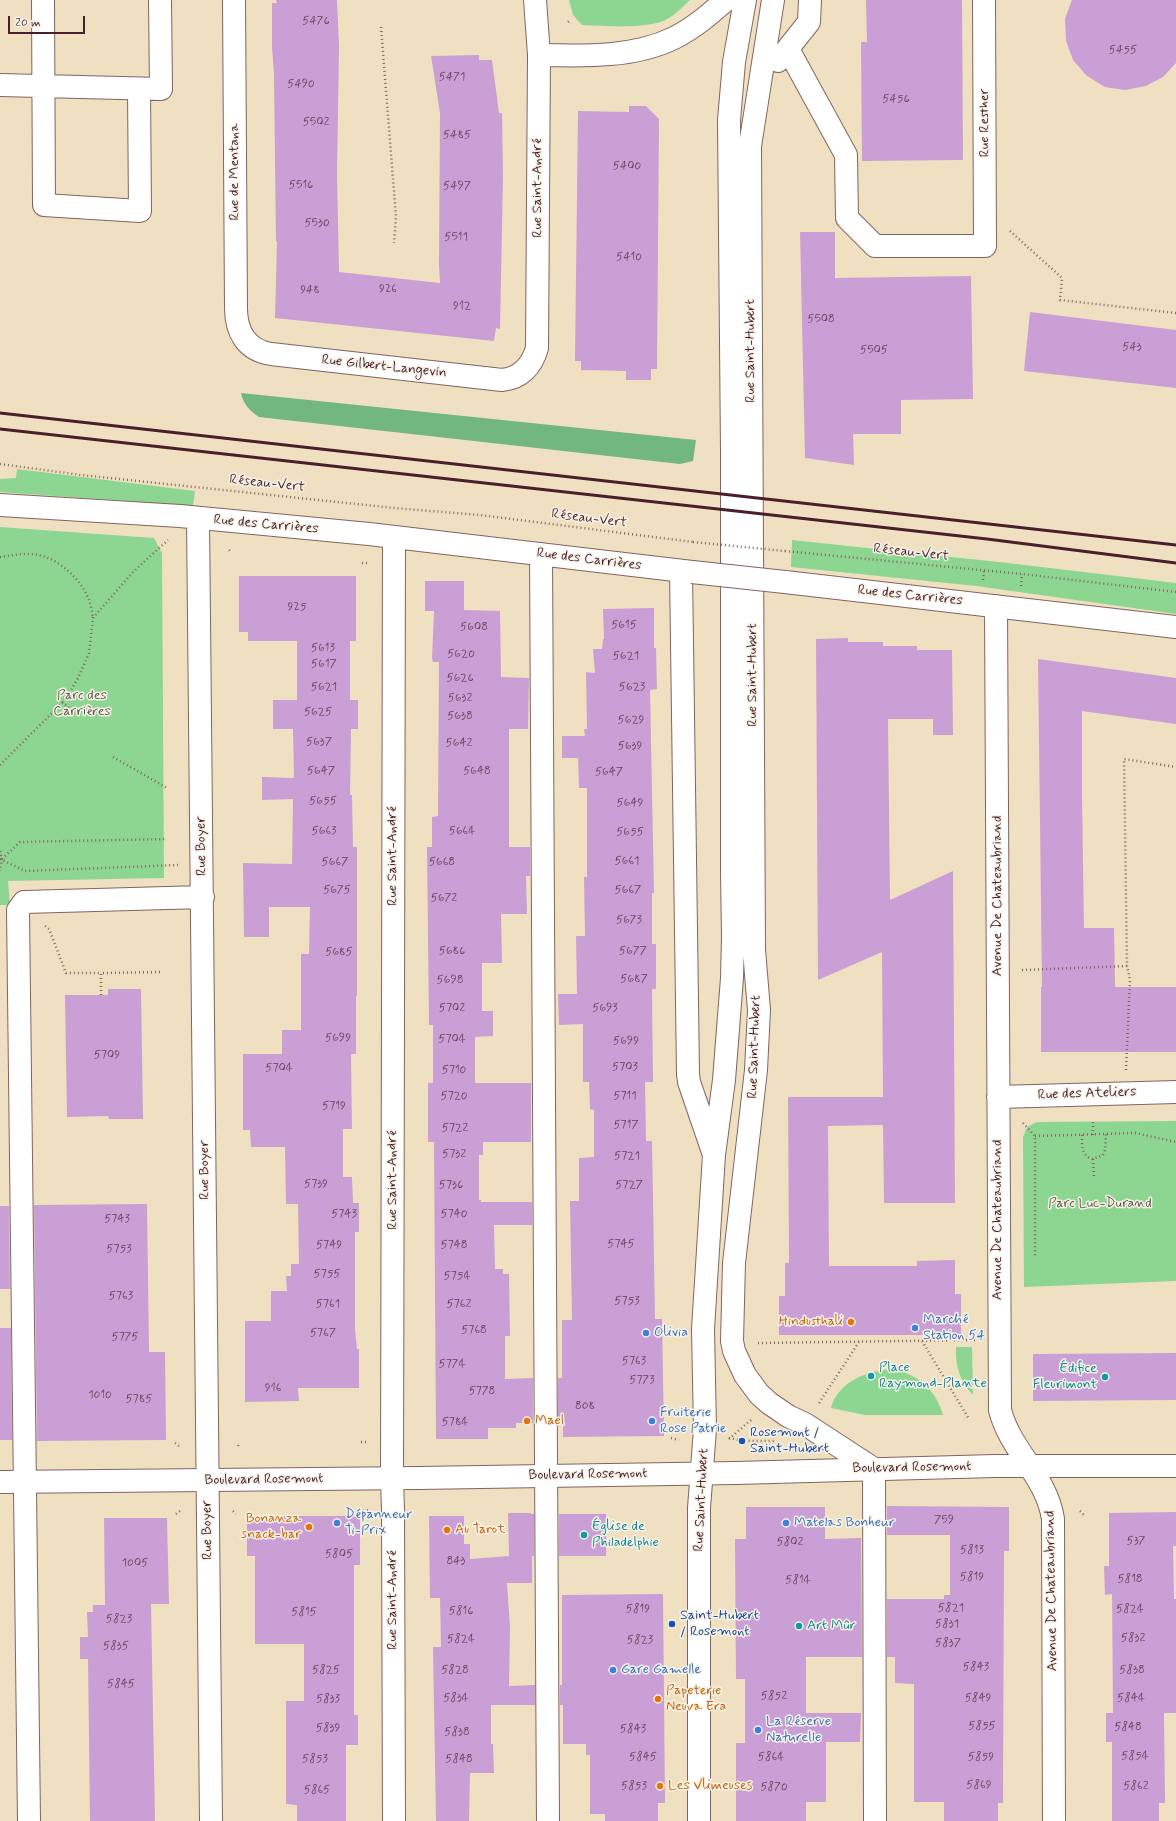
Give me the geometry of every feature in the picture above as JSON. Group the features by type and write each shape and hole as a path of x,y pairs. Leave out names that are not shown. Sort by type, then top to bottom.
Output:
{"street":[{"path":"43,0 44,205 140,211 139,89"},
{"path":"0,85 161,89 160,0"},
{"name":"Rue de Mentana","path":"234,0 236,316 239,330 246,342"},
{"name":"Rue Saint-André","path":"524,372 532,364 537,336 539,55 535,0"},
{"path":"539,55 616,53 654,46 673,39 688,30 726,0"},
{"name":"Rue Saint-Hubert","path":"699,1821 699,1508 705,1429 703,1329 714,1155 725,1074 733,937 732,452 729,127 734,62 745,0"},
{"name":"Rue Saint-Hubert","path":"773,0 750,146 754,950 759,1010 753,1099 734,1263 731,1332 734,1351 751,1384 769,1403 788,1416 805,1424 874,1469"},
{"path":"761,82 809,22 810,0"},
{"name":"Rue Resther","path":"788,49 846,155 847,218 875,246 985,246 984,0"},
{"name":"Rue Gilbert-Langevin","path":"246,342 257,350 271,354 495,379 509,379 524,372"},
{"name":"Rue des Carrières","path":"0,505 198,518 369,534 687,572 1176,627"},
{"name":"Rue Boyer","path":"198,518 203,897 211,1821"},
{"name":"Rue Saint-André","path":"394,538 392,1478 394,1821"},
{"path":"541,554 548,1821"},
{"name":"Rue Saint-Hubert","path":"687,572 688,1074 689,1082 714,1155"},
{"name":"Avenue De Chateaubriand","path":"996,606 1000,1410 1002,1421 1009,1436 1046,1494 1051,1506 1053,1519 1054,1821"},
{"path":"29,1821 18,910 24,902 203,897"},
{"name":"Rue des Ateliers","path":"998,1098 1176,1092"},
{"name":"Boulevard Rosemont","path":"0,1482 208,1481 701,1474 1029,1466 1176,1466"},
{"path":"874,1469 875,1821"}],"path":[{"path":"381,27 396,207 394,243"},
{"path":"1009,230 1062,278 1060,300 1176,313"},
{"name":"Réseau-Vert","path":"0,464 81,475 394,508 480,515 693,542 1022,574 1176,592"},
{"path":"93,618 133,572 168,540"},
{"path":"0,557 23,554 43,556 60,566 77,580 89,599 93,618 89,653 78,678 62,702 0,764"},
{"path":"362,563 370,563"},
{"path":"62,702 74,712"},
{"path":"113,756 167,788"},
{"path":"1126,1071 1130,980 1127,966 1124,759 1176,767"},
{"path":"1,859 20,842 167,839"},
{"path":"0,851 0,871"},
{"path":"1,859 25,870 202,864"},
{"path":"45,926 49,929 66,973 160,972"},
{"path":"1019,970 1127,966"},
{"path":"101,973 101,995"},
{"path":"1093,1118 1093,1134"},
{"path":"1020,1121 1035,1136 1036,1256"},
{"path":"1035,1136 1135,1133 1176,1142"},
{"path":"1082,1135 1083,1152 1085,1155 1093,1159 1103,1155 1105,1150 1106,1134"},
{"path":"1093,1159 1094,1177"},
{"path":"758,1343 976,1340"},
{"path":"922,1341 969,1419"},
{"path":"818,1404 859,1342"},
{"path":"754,1417 729,1438 742,1441 776,1441"},
{"path":"671,1438 679,1440"},
{"path":"175,1443 179,1446"},
{"path":"363,1511 370,1510"},
{"path":"176,1514 180,1511"},
{"path":"233,1511 236,1514"},
{"path":"1080,1511 1084,1515"}],"green space":[{"path":"569,0 690,0 674,15 663,21 654,24 623,26 582,25 573,15"},
{"path":"241,393 696,440 693,461 680,464 259,417 247,407 243,401"},
{"path":"17,469 195,491 193,506 0,492 0,479 16,478"},
{"name":"Parc des Carrières","path":"0,527 154,538 162,553 164,878 8,881 10,905 0,905"},
{"path":"792,540 1176,583 1176,614 976,586 791,567"},
{"name":"Parc Luc-Durand","path":"1176,1121 1176,1281 1024,1287 1023,1137 1027,1127 1037,1122"},
{"path":"956,1347 972,1347 973,1395 968,1390 959,1373 956,1361"},
{"path":"893,1369 911,1375 925,1385 936,1398 943,1415 865,1415 831,1408 840,1391 847,1384 874,1372"}],"building":[{"path":"276,0 337,0 339,46 337,174 339,272 440,283 440,113 431,56 479,55 479,60 492,60 499,113 502,113 503,175 500,329 496,328 494,341 275,318 277,241 276,242 272,3 277,3"},
{"path":"866,0 962,0 963,160 862,161 861,42 867,42"},
{"path":"1072,0 1176,0 1176,63 1163,77 1146,86 1125,90 1105,87 1087,76 1073,60 1066,41 1065,19"},
{"path":"629,106 646,106 659,119 657,369 651,369 651,380 626,380 626,371 581,370 581,361 575,361 578,111 629,112"},
{"path":"800,232 835,232 835,278 971,276 973,399 901,400 901,434 853,434 854,465 805,458"},
{"path":"1030,312 1176,330 1176,388 1024,371"},
{"path":"239,576 356,576 356,641 350,641 350,700 358,700 358,729 351,729 350,795 352,795 353,847 357,847 356,1054 351,1054 352,1129 343,1129 343,1177 352,1177 353,1203 359,1203 359,1232 355,1232 355,1329 357,1349 359,1349 359,1388 298,1388 299,1401 245,1402 245,1321 271,1321 271,1291 287,1291 286,1276 291,1276 291,1264 299,1264 298,1204 286,1204 285,1147 251,1147 250,1130 243,1130 243,1054 282,1054 282,1030 301,1030 301,954 309,954 310,907 269,907 269,937 244,937 243,863 292,864 293,799 262,800 262,777 294,778 293,729 273,729 273,700 297,700 297,641 248,641 248,632 239,632"},
{"path":"425,581 464,581 464,610 500,611 501,677 529,678 528,729 509,729 509,847 530,847 530,876 526,876 527,914 501,914 502,963 482,963 482,1011 493,1011 493,1036 475,1037 475,1083 531,1083 531,1142 483,1142 483,1155 479,1155 479,1200 481,1200 481,1202 532,1202 532,1225 494,1225 495,1269 503,1269 503,1274 509,1274 510,1336 505,1336 505,1379 533,1378 533,1423 516,1423 516,1428 488,1428 488,1439 436,1439 434,1142 428,1142 428,1083 433,1083 433,1025 429,1025 427,847 432,847 432,817 438,816 439,662 433,662 432,659 434,611 425,611"},
{"path":"654,608 654,648 656,648 657,689 650,690 654,893 652,893 652,944 656,944 656,989 652,989 653,1082 645,1082 646,1141 652,1141 655,1319 662,1319 664,1436 563,1437 563,1423 558,1423 558,1378 562,1378 562,1320 572,1320 570,1201 579,1201 579,1158 594,1157 594,1110 590,1109 589,1082 583,1082 583,1024 559,1025 558,994 577,994 576,936 585,936 584,877 587,877 587,788 579,788 578,758 562,758 562,736 585,736 584,729 587,729 586,672 595,673 593,649 602,649 604,639 603,609"},
{"path":"848,638 848,642 883,642 883,646 917,646 917,650 952,650 953,735 933,735 933,719 888,719 890,900 953,871 955,1203 884,1203 883,1125 828,1126 829,1266 917,1266 917,1261 955,1260 955,1294 961,1294 961,1335 779,1335 779,1296 785,1296 785,1263 789,1263 788,1097 883,1097 882,952 818,980 816,639"},
{"path":"1038,659 1176,678 1176,724 1082,711 1082,797 1084,928 1114,928 1115,987 1176,987 1176,1052 1041,1052 1042,987"},
{"path":"108,989 141,989 143,1119 109,1119 108,1116 67,1117 65,995 108,995"},
{"path":"147,1204 149,1352 165,1352 166,1440 37,1441 34,1205"},
{"path":"0,1206 9,1206 10,1289 0,1289"},
{"path":"0,1328 11,1328 12,1440 0,1440"},
{"name":"Édifice Fleurimont","path":"1176,1353 1176,1400 1033,1401 1033,1354"},
{"path":"887,1506 1009,1507 1009,1551 1004,1551 1003,1803 998,1803 998,1821 944,1821 944,1802 914,1802 914,1684 895,1683 895,1657 887,1657 887,1599 944,1599 944,1595 950,1595 950,1535 887,1535"},
{"path":"746,1507 825,1507 825,1539 861,1538 862,1657 806,1657 806,1713 861,1713 860,1742 826,1742 826,1802 806,1802 806,1821 736,1821 736,1743 745,1743 745,1679 736,1679 735,1539 746,1539"},
{"path":"1176,1512 1176,1546 1173,1546 1174,1599 1176,1599 1176,1713 1164,1713 1165,1803 1159,1803 1159,1821 1112,1821 1112,1742 1106,1742 1106,1713 1113,1713 1112,1594 1105,1595 1104,1566 1109,1566 1109,1513"},
{"path":"508,1513 534,1514 534,1556 532,1556 532,1583 507,1583 510,1627 509,1686 535,1685 535,1705 491,1705 491,1744 493,1744 494,1773 470,1773 469,1821 436,1821 433,1647 441,1647 440,1598 430,1598 429,1516 464,1516 464,1544 470,1544 470,1559 509,1556"},
{"name":"Église de Philadelphie","path":"559,1514 606,1514 606,1556 559,1556"},
{"path":"247,1516 360,1516 360,1565 354,1565 354,1715 358,1715 358,1745 346,1745 346,1821 297,1821 297,1805 286,1804 286,1701 304,1701 304,1644 255,1644 255,1556 247,1556"},
{"path":"104,1518 167,1518 169,1604 151,1604 155,1821 90,1821 88,1659 80,1659 80,1637 88,1637 87,1612 93,1612 93,1605 105,1605"},
{"path":"663,1594 665,1803 658,1803 658,1821 605,1821 605,1814 590,1814 590,1755 586,1755 586,1744 563,1744 563,1705 560,1705 560,1685 562,1685 562,1595"}],"railway":[{"path":"0,413 1176,545"},
{"path":"0,429 987,539 1176,563"}],"place":[{"name":"Hindusthali","path":"851,1322"},
{"name":"Marché Station 54","path":"915,1328"},
{"name":"Olivia","path":"646,1333"},
{"name":"Place Raymond-Plante","path":"871,1376"},
{"name":"Édifice Fleurimont","path":"1105,1377"},
{"name":"Mael","path":"527,1421"},
{"name":"Fruiterie Rose Patrie","path":"652,1421"},
{"name":"Rosemont / Saint-Hubert","path":"742,1441"},
{"name":"Dépanneur Ti-Prix","path":"337,1523"},
{"name":"Matelas Bonheur","path":"786,1523"},
{"name":"Bonanza snack-bar","path":"309,1527"},
{"name":"Au Tarot","path":"447,1530"},
{"name":"Église de Philadelphie","path":"584,1535"},
{"name":"Saint-Hubert / Rosemont","path":"672,1624"},
{"name":"Art Mûr","path":"799,1626"},
{"name":"Gare Gamelle","path":"613,1670"},
{"name":"Papeterie Neuva Era","path":"658,1699"},
{"name":"La Réserve Naturelle","path":"758,1730"},
{"name":"Les Vlimeuses","path":"660,1786"}]}
